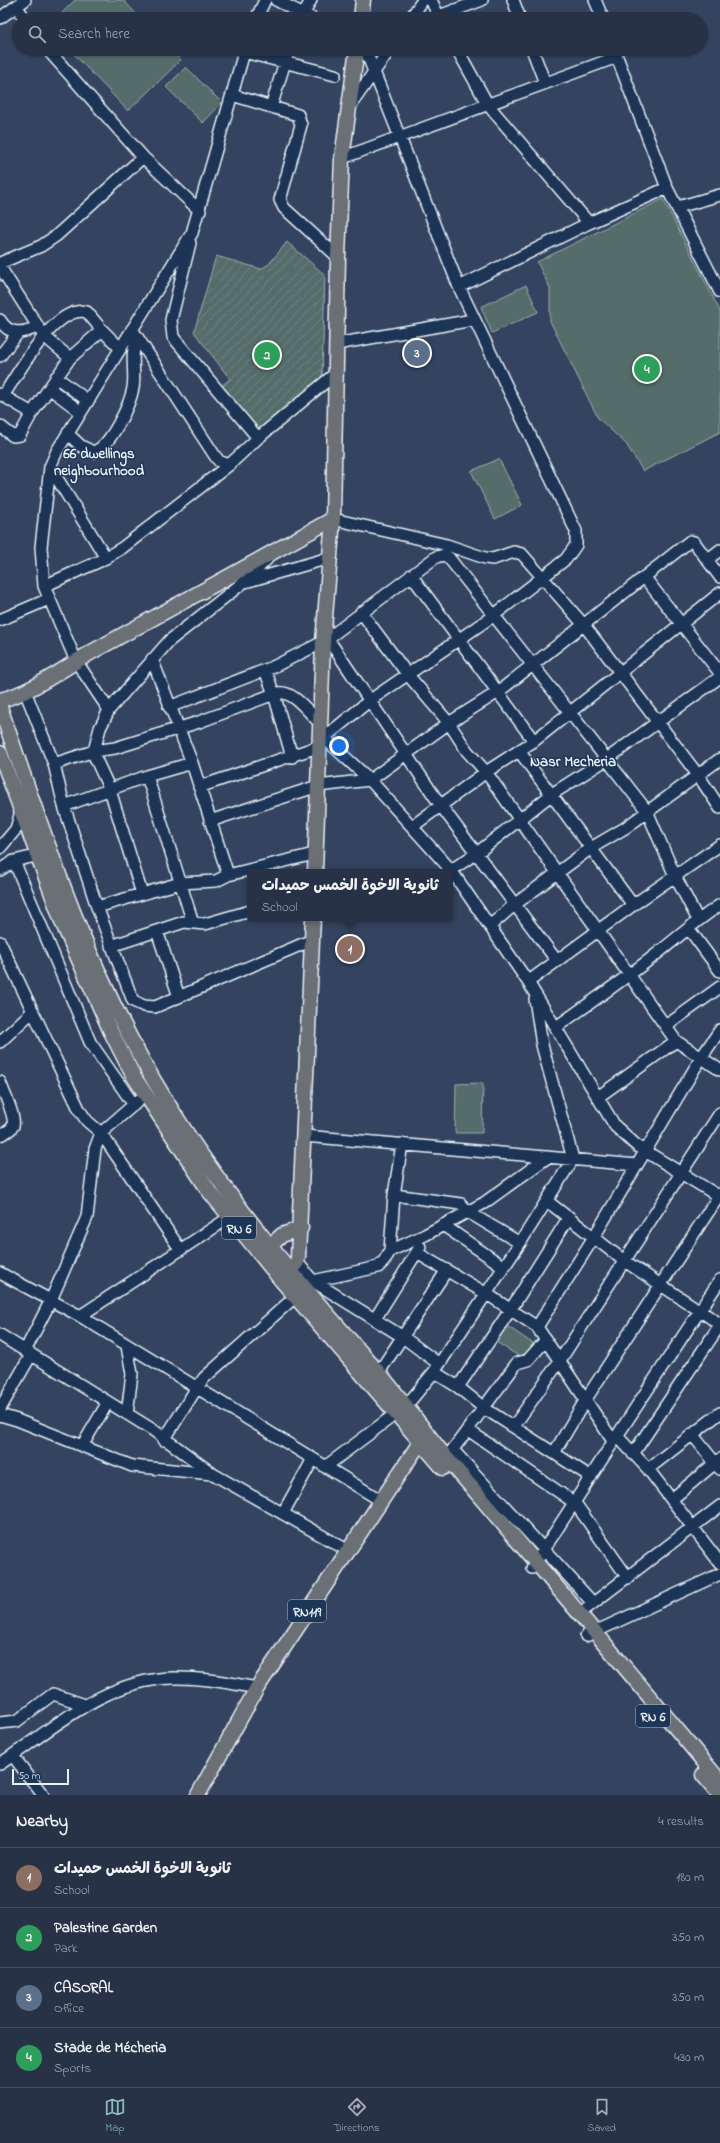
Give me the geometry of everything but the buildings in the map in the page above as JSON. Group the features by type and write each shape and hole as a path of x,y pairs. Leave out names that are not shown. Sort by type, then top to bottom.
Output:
{"main road":[{"path":"362,12 363,0"},
{"path":"315,869 314,854 329,558 333,519 335,374 342,158 356,56"},
{"path":"0,707 76,661 333,519"},
{"name":"RN 6","path":"0,707 50,852 87,946 120,1018 138,1052 164,1098 198,1151 271,1245 289,1271 423,1437 579,1614 591,1634 720,1781"},
{"name":"RN 6","path":"0,753 36,856 93,993 134,1077 209,1191 261,1255 289,1271 296,1296 375,1379"},
{"path":"289,1271 300,1228 313,921"},
{"path":"261,1255 282,1235 300,1228"},
{"name":"RN 6","path":"423,1437 450,1454 515,1526 535,1565 720,1795"},
{"name":"RN119","path":"198,1795 257,1688 423,1437"}],"street":[{"path":"259,12 265,0"},
{"path":"276,0 297,12"},
{"path":"307,12 311,0"},
{"path":"415,12 424,0"},
{"path":"431,0 436,12"},
{"path":"453,12 482,0"},
{"path":"513,0 517,12"},
{"path":"595,0 600,12"},
{"path":"0,18 21,4"},
{"path":"53,56 143,157 200,212"},
{"path":"244,56 200,212 192,233 171,320 173,336 258,438"},
{"path":"262,56 335,75"},
{"path":"271,107 286,56"},
{"path":"199,787 292,757 369,701 408,676 493,616 544,577 573,552 577,539 576,531 458,288 368,56"},
{"path":"350,106 385,56"},
{"path":"461,56 488,105 589,223"},
{"path":"535,56 545,83"},
{"path":"342,158 488,105 609,56"},
{"path":"617,56 667,188 720,292"},
{"path":"232,95 298,115 302,122 280,200 284,208 338,257"},
{"path":"0,263 40,246 56,236 143,157"},
{"path":"458,288 589,223 667,188"},
{"path":"678,207 720,195"},
{"path":"109,710 76,661 44,586 41,546 50,467 57,451 192,233"},
{"path":"0,267 41,332 70,358"},
{"path":"32,413 1,398 41,332 80,310 87,312 120,348"},
{"path":"336,344 473,320"},
{"path":"1,322 6,328 18,333 41,332"},
{"path":"132,329 215,456 219,461 229,465"},
{"path":"0,426 13,436 18,436 70,358 102,330"},
{"path":"0,356 18,333"},
{"path":"68,434 81,446 93,452 98,451 107,442 130,397 134,380 134,348 138,339"},
{"path":"44,586 106,558 122,548 185,501 335,374"},
{"path":"56,377 88,401"},
{"path":"49,388 81,412"},
{"path":"50,467 106,558"},
{"path":"333,519 447,545 485,558 492,559 518,552 544,577 584,626 698,775 720,808"},
{"path":"210,821 318,786 370,780 449,723 498,692 646,578 690,541 694,542 720,577"},
{"path":"707,560 720,550"},
{"path":"142,894 110,790 93,751 100,728 109,710 169,641 244,582 274,551"},
{"path":"169,707 265,670 326,640 436,556 444,555 449,558 493,616 533,665 568,713 607,759 647,811 675,876 698,920"},
{"path":"244,582 329,558"},
{"path":"411,575 534,741"},
{"path":"646,578 720,673"},
{"path":"413,826 486,772 534,741 568,713 621,674 720,593"},
{"path":"0,620 49,599"},
{"path":"361,612 408,676 449,723 467,750 486,772 676,1041 720,1070"},
{"path":"326,640 406,753 441,806 557,961"},
{"path":"152,659 169,707 192,763 228,875"},
{"path":"265,670 274,694 292,757"},
{"path":"453,869 477,853 552,794 607,759 720,676"},
{"path":"54,764 93,751 115,748 177,727 199,722 283,692 291,696 321,735 370,780 450,869"},
{"path":"20,694 54,764 64,806 97,907 133,1001 151,1008 312,940"},
{"path":"519,751 633,905"},
{"path":"490,926 514,905 559,874 592,848 625,828 720,759"},
{"path":"64,806 147,776 192,763"},
{"path":"147,776 193,923"},
{"path":"0,848 16,829 24,803 32,798"},
{"path":"528,982 599,932 633,905 720,844"},
{"path":"0,870 14,860 50,852"},
{"path":"253,869 314,854"},
{"path":"14,860 90,1042 134,1105"},
{"path":"97,907 180,883 216,881 228,875 247,870"},
{"path":"453,873 528,982 534,995 598,1097 608,1117 615,1126 633,1143 719,1196 586,1399 554,1453"},
{"path":"555,1028 629,975 689,929 698,920 720,905"},
{"path":"111,946 184,922 205,924 247,912"},
{"path":"689,929 720,971"},
{"path":"157,930 179,997"},
{"path":"0,942 80,1112 87,1121 101,1133 180,1249"},
{"path":"666,1026 720,987"},
{"path":"325,1466 400,1409 437,1368 487,1294 573,1159 542,1045 534,995"},
{"path":"0,1042 33,1011"},
{"path":"537,1327 594,1237 700,1058 720,1030"},
{"path":"598,1097 676,1041"},
{"path":"0,1082 13,1118 14,1125 9,1131 0,1135"},
{"path":"0,1409 28,1353 86,1217 95,1150 101,1133 145,1095"},
{"path":"514,1426 559,1362 623,1260 720,1113"},
{"path":"304,1136 637,1165"},
{"path":"313,1281 378,1266 384,1262 390,1250 394,1195 402,1144"},
{"path":"390,1250 425,1235 468,1212 548,1157"},
{"path":"394,1195 457,1203 464,1206 468,1212 520,1243"},
{"path":"547,1201 570,1217 623,1260 720,1325 633,1454"},
{"path":"80,1316 230,1217"},
{"path":"458,1387 511,1309 570,1217"},
{"path":"444,1225 504,1267"},
{"path":"375,1319 417,1253 425,1235"},
{"path":"417,1253 487,1294 537,1327 559,1362 615,1439 648,1469 720,1563"},
{"path":"375,1379 447,1270"},
{"path":"289,1271 313,1281 403,1337 458,1387 484,1408 591,1477"},
{"path":"0,1273 80,1316 196,1389 380,1500"},
{"path":"535,1565 615,1439 720,1280"},
{"path":"164,1440 204,1378 296,1296"},
{"path":"0,1335 127,1414 213,1474 348,1550"},
{"path":"450,1454 518,1363 528,1360 545,1341"},
{"path":"127,1346 132,1374 127,1414"},
{"path":"82,1446 108,1402"},
{"path":"648,1469 720,1413"},
{"path":"0,1415 18,1420 132,1466 213,1474"},
{"path":"468,1430 575,1503 628,1578"},
{"path":"672,1499 718,1464 692,1434"},
{"path":"283,1513 313,1459"},
{"path":"579,1614 628,1578 720,1506"},
{"path":"515,1526 545,1549 593,1603"},
{"path":"591,1634 720,1574"},
{"path":"0,1764 85,1705 120,1688 141,1682 171,1678 216,1681 257,1688"},
{"path":"0,1723 17,1722 53,1694 85,1705"},
{"path":"13,1756 42,1795"}],"green space":[{"path":"75,0 123,0 134,12 63,12"},
{"path":"76,56 177,56 181,60 128,111"},
{"path":"186,67 222,103 203,123 166,87"},
{"path":"663,199 720,311 720,432 643,471 626,444 598,418 550,321 550,288 537,262"},
{"path":"287,242 325,275 322,379 258,433 221,386 230,379 194,332 216,256 261,269 269,264"},
{"path":"526,285 538,312 492,333 481,307"},
{"path":"499,459 522,505 495,519 471,471"},
{"path":"483,1083 482,1133 455,1133 456,1084"},
{"path":"507,1326 535,1345 525,1360 496,1342"}],"place":[{"name":"CASORAL","path":"417,353"},
{"name":"Palestine Garden","path":"267,355"},
{"name":"Stade de Mécheria","path":"647,369"},
{"name":"ثانوية الاخوة الخمس حميدات","path":"350,949"}],"district":[{"name":"66 dwellings neighbourhood","path":"99,462"},
{"name":"Nasr Mecheria","path":"573,761"}]}
